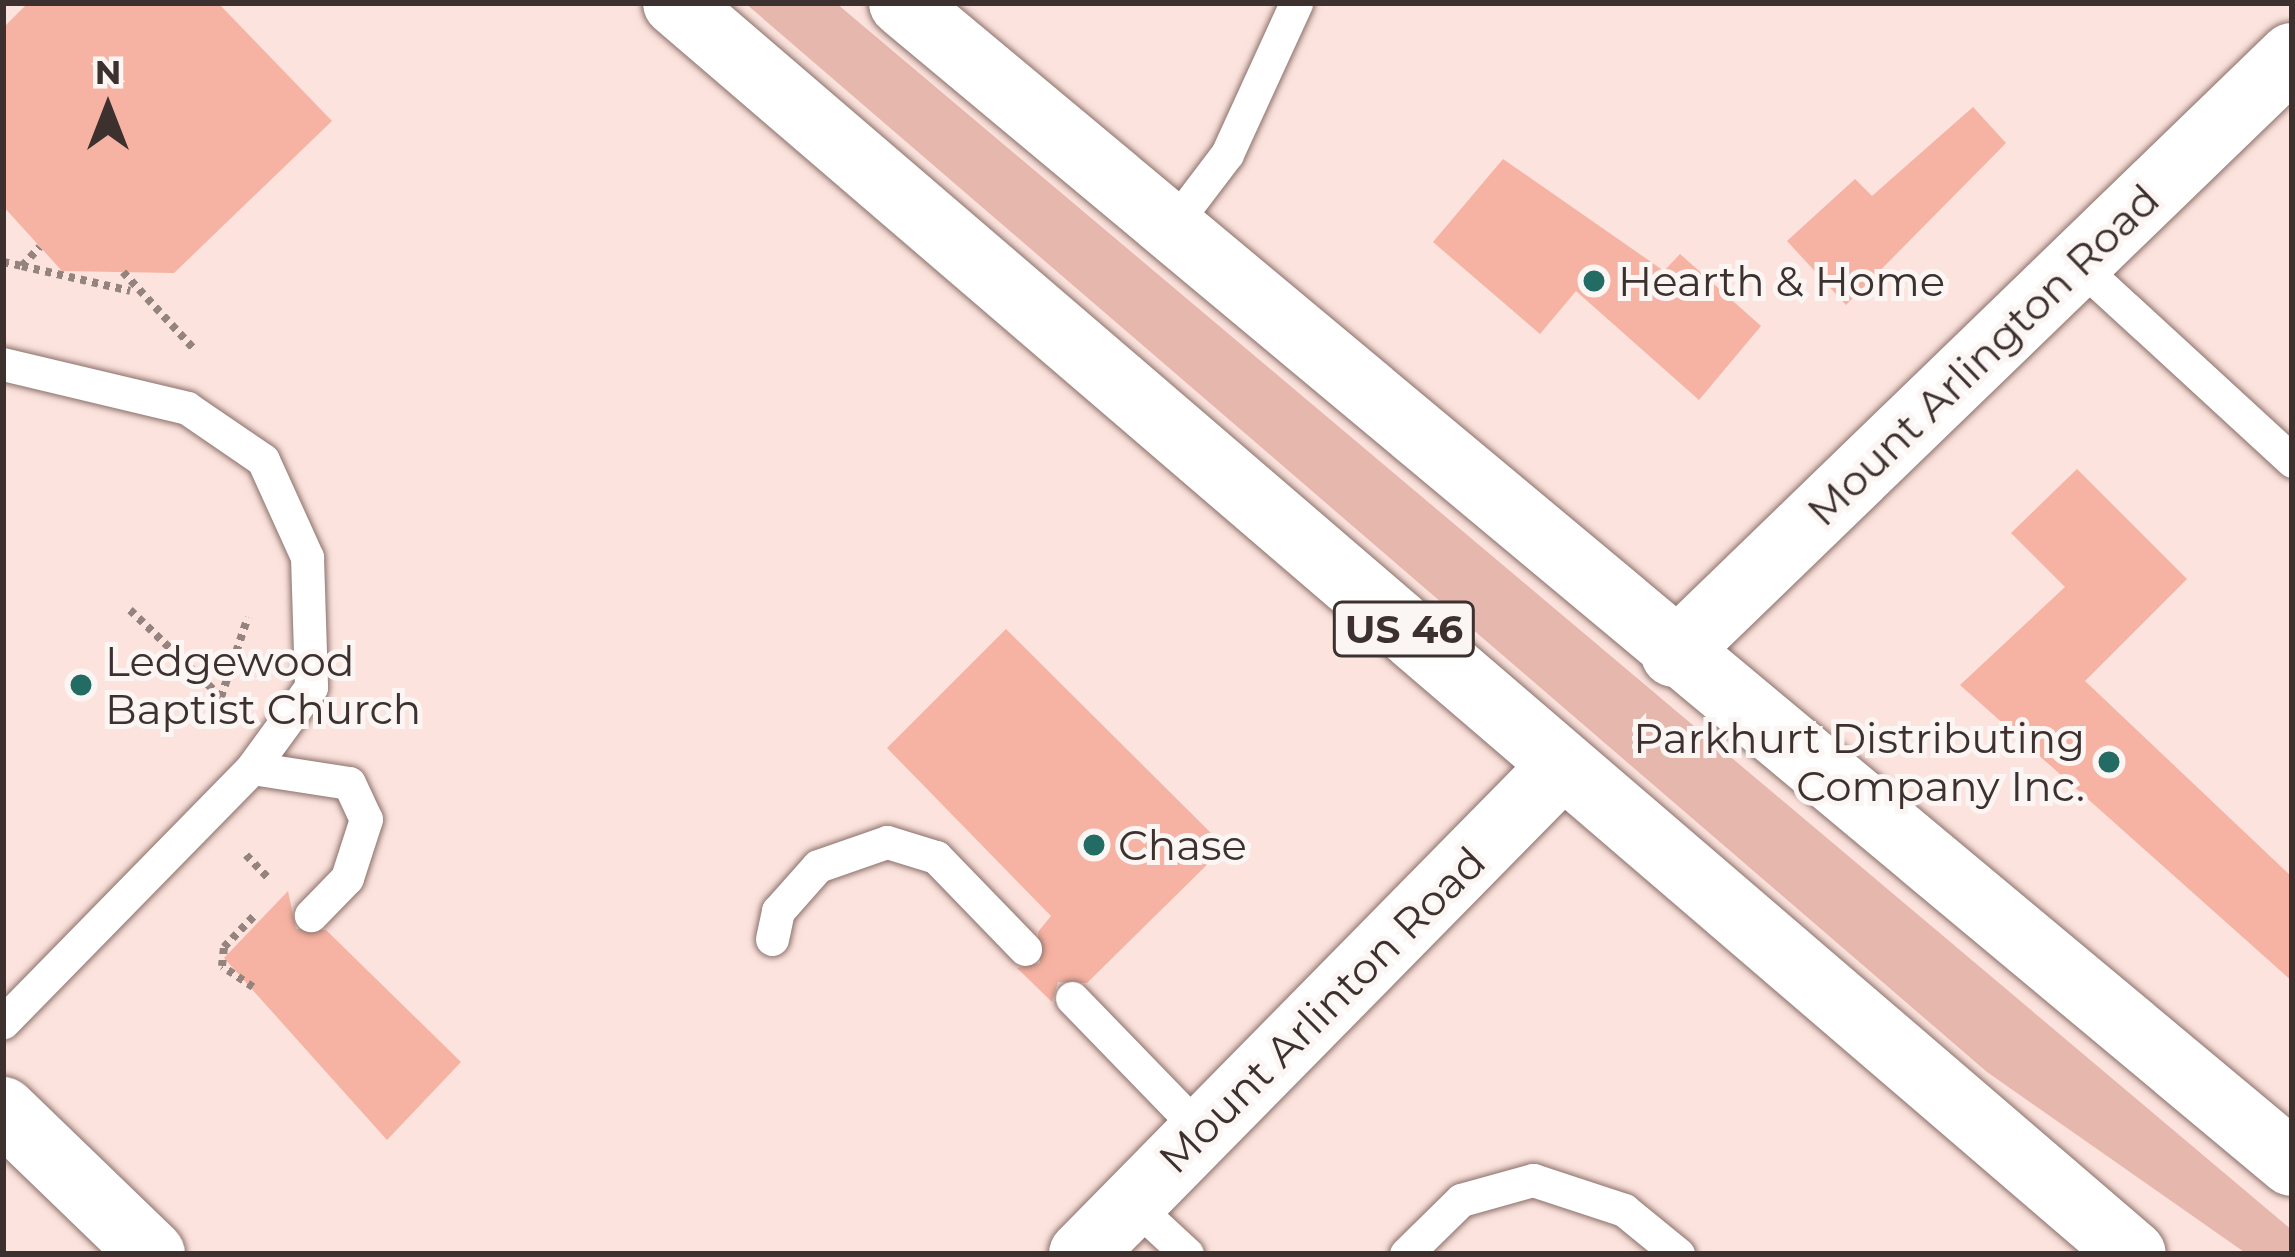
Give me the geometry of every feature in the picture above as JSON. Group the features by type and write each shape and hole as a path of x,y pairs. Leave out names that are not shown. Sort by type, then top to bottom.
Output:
{"main road":[{"name":"US 46","path":"676,3 2134,1254"},
{"path":"902,3 1674,654 2292,1163"},
{"name":"Mount Arlington Road","path":"1674,654 2292,56"},
{"name":"Mount Arlinton Road","path":"1082,1254 1562,766"},
{"path":"3,1110 152,1254"}],"lane":[{"path":"1170,229 1227,154 1295,3"},
{"path":"2078,264 2292,461"},
{"path":"3,364 187,408 263,460 307,557 311,688 241,778 3,1022"},
{"path":"241,778 349,783 366,819 347,878 311,915"},
{"path":"772,939 778,911 818,866 887,842 936,856 1024,949"},
{"path":"1072,998 1202,1132"},
{"path":"1406,1254 1461,1200 1533,1180 1624,1210 1678,1254"},
{"path":"1132,1203 1187,1254"}],"path":[{"path":"22,266 40,248"},
{"path":"3,262 131,291"},
{"path":"122,272 131,291 194,349 187,408"},
{"path":"130,610 221,698 248,604"},
{"path":"206,814 279,890"},
{"path":"253,987 222,966 224,947 265,904"}],"shaded area":[{"path":"745,3 836,3 2292,1230 2292,1254 2247,1254 1987,1072"}],"building":[{"path":"28,3 218,3 332,121 174,273 62,271 3,206 3,28"},
{"path":"1973,107 2006,143 1846,305 1787,241 1855,179 1872,196"},
{"name":"Hearth & Home","path":"1503,159 1664,271 1680,254 1761,326 1699,400 1576,291 1540,334 1433,242"},
{"name":"Parkhurt Distributing Company Inc.","path":"2077,469 2187,579 2085,681 2292,877 2292,981 1960,685 2065,587 2011,533"},
{"path":"1006,629 1225,847 1087,983 1058,982 1052,1002 1017,968 1040,963 1038,932 1051,916 887,748"},
{"path":"288,891 296,929 326,930 461,1062 387,1140 224,958"}],"place":[{"name":"Hearth & Home","path":"1594,281"},
{"name":"Ledgewood Baptist Church","path":"81,685"},
{"name":"Parkhurt Distributing Company Inc.","path":"2109,762"},
{"name":"Chase","path":"1094,845"}]}
